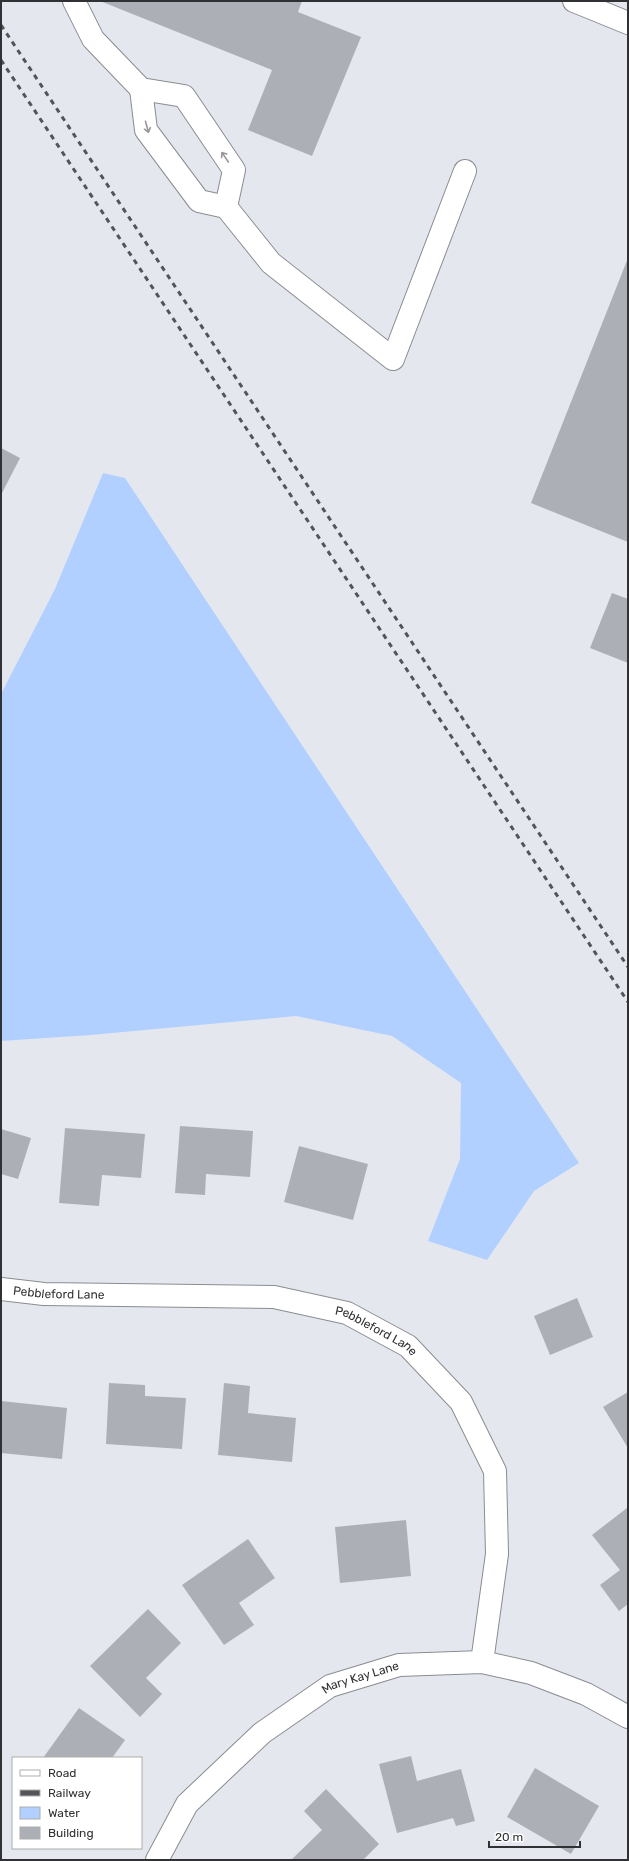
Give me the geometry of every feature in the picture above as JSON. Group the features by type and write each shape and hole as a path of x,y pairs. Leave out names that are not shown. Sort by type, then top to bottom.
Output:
{"street":[{"path":"74,1 93,40 141,88 184,96 234,170 226,207"},
{"path":"574,1 628,23"},
{"path":"141,88 146,130 199,201 226,207 271,263 393,359 465,170"},
{"name":"Pebbleford Lane","path":"1,1289 44,1294 274,1297 347,1313 408,1346 461,1402 495,1471 497,1554 482,1662"},
{"name":"Mary Kay Lane","path":"157,1860 187,1804 262,1733 330,1686 399,1665 482,1662 531,1673 586,1694 628,1717"}],"water":[{"path":"103,473 125,478 579,1163 534,1191 487,1260 428,1241 460,1159 461,1083 392,1036 296,1016 91,1035 1,1041 1,694 55,589"}],"building":[{"path":"100,1 302,1 298,12 361,37 312,156 248,130 272,70"},
{"path":"628,258 628,542 531,503"},
{"path":"1,448 20,458 1,495"},
{"path":"612,593 628,599 628,663 590,648"},
{"path":"180,1126 253,1131 250,1177 206,1174 205,1195 175,1193"},
{"path":"65,1128 145,1134 141,1178 102,1175 99,1206 59,1203"},
{"path":"1,1129 31,1138 18,1179 1,1174"},
{"path":"299,1146 368,1164 353,1220 284,1202"},
{"path":"577,1298 593,1337 550,1355 534,1316"},
{"path":"109,1383 145,1385 145,1396 186,1398 182,1449 106,1444"},
{"path":"224,1383 250,1386 248,1413 296,1418 292,1462 218,1455"},
{"path":"628,1392 628,1448 603,1407"},
{"path":"1,1401 67,1408 62,1459 1,1453"},
{"path":"627,1508 628,1604 619,1611 600,1585 620,1570 592,1535"},
{"path":"406,1520 411,1576 340,1583 335,1527"},
{"path":"248,1539 275,1578 239,1603 254,1625 224,1645 182,1585"},
{"path":"148,1609 181,1643 146,1678 162,1694 140,1717 90,1666"},
{"path":"79,1708 125,1740 113,1757 44,1757"},
{"path":"411,1756 417,1781 461,1769 475,1821 456,1826 453,1818 397,1833 379,1764"},
{"path":"535,1768 599,1806 571,1854 507,1817"},
{"path":"326,1789 379,1844 363,1860 291,1860 322,1830 304,1811"}],"railway":[{"path":"1,25 628,967"},
{"path":"1,60 628,1002"}]}
